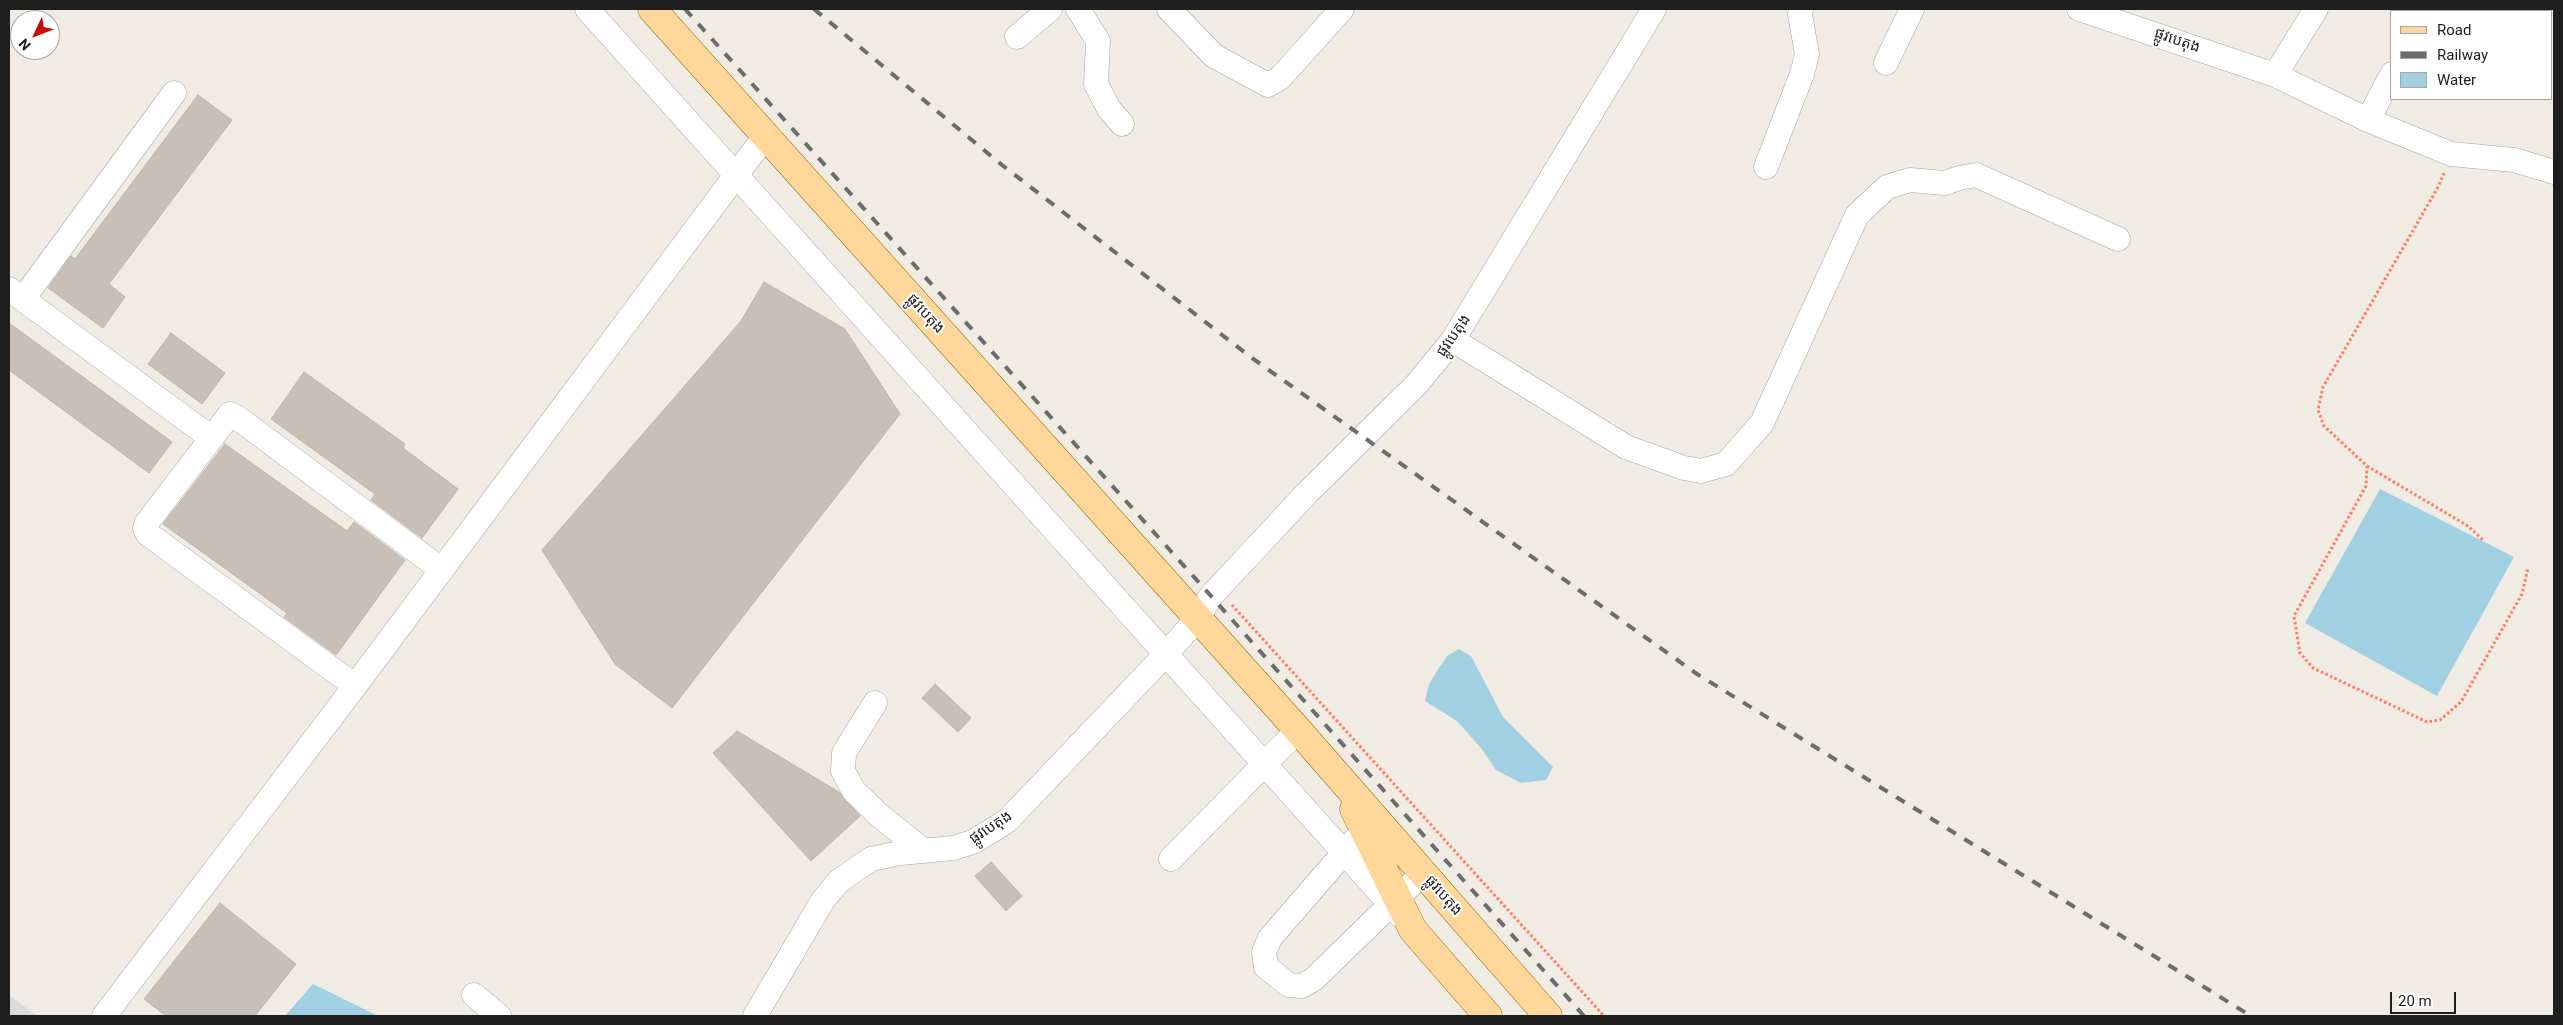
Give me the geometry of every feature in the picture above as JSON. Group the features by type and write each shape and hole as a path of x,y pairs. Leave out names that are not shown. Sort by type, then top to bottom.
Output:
{"main road":[{"name":"ផ្លូវបេតុង","path":"652,9 1298,730 1338,776 1370,825 1422,873 1548,1016"},
{"name":"ផ្លូវបេតុង","path":"1370,825 1394,901 1413,930 1488,1016"}],"street":[{"path":"587,9 1344,852 1394,901"},
{"path":"1017,37 1050,9"},
{"path":"1078,9 1098,41 1096,84 1109,110 1122,124"},
{"path":"1169,9 1214,56 1268,85 1280,78 1342,9"},
{"name":"ផ្លូវបេតុង","path":"755,1016 822,900 839,881 871,859 900,853 953,848 973,842 1007,821 1167,653 1197,619 1218,589 1307,493 1416,385 1453,340 1654,9"},
{"path":"1766,166 1802,74 1807,54 1800,15 1801,9"},
{"path":"1886,63 1912,9"},
{"name":"ផ្លូវបេតុង","path":"2079,9 2121,14 2275,75 2368,120 2451,154 2514,160 2554,172"},
{"path":"2275,75 2316,9"},
{"path":"2368,120 2390,78"},
{"path":"174,93 16,294 210,437"},
{"path":"104,1016 355,686 766,135"},
{"path":"1453,340 1626,447 1684,468 1701,471 1726,464 1762,424 1857,215 1887,187 1910,180 1945,183 1976,175 2118,239"},
{"path":"355,686 145,529 146,524 210,437 230,414 236,416 442,570"},
{"path":"875,702 844,753 843,771 854,791 880,816 924,851"},
{"path":"1171,859 1298,730"},
{"path":"1370,825 1344,852 1270,938 1264,952 1266,967 1289,985 1302,986 1314,979 1422,873"},
{"path":"474,995 499,1016"}],"path":[{"path":"2451,154 2438,187 2323,387 2318,410 2324,426 2367,466 2468,526 2484,542"},
{"path":"2367,466 2366,486 2294,616 2300,653 2313,668 2426,722 2440,720 2461,702 2522,594 2528,568"},
{"path":"1218,589 1604,1016"}],"shaded area":[{"path":"9,995 37,1016 9,1016"}],"water":[{"path":"2380,489 2514,557 2437,696 2305,623"},
{"path":"1459,649 1471,656 1503,717 1553,767 1546,780 1521,783 1496,770 1481,748 1457,721 1425,701 1429,684 1439,668 1447,656"},
{"path":"313,984 378,1016 285,1016"}],"building":[{"path":"198,95 232,120 109,284 125,297 103,328 48,288 71,256 75,259"},
{"path":"764,282 845,329 900,414 672,708 615,664 542,550 741,321"},
{"path":"9,323 172,442 149,473 9,370"},
{"path":"171,333 225,373 202,404 148,364"},
{"path":"304,372 405,444 403,448 458,489 422,538 371,500 375,494 271,419"},
{"path":"225,444 347,531 354,522 405,560 336,655 284,617 287,613 163,524"},
{"path":"935,684 971,718 958,732 922,698"},
{"path":"737,731 839,792 860,816 811,861 713,753"},
{"path":"991,862 1022,896 1006,911 975,876"},
{"path":"220,903 296,964 255,1016 166,1016 144,999"}],"railway":[{"path":"685,9 1584,1016"},
{"path":"814,9 1002,165 1252,358 1697,674 2251,1016"}]}
